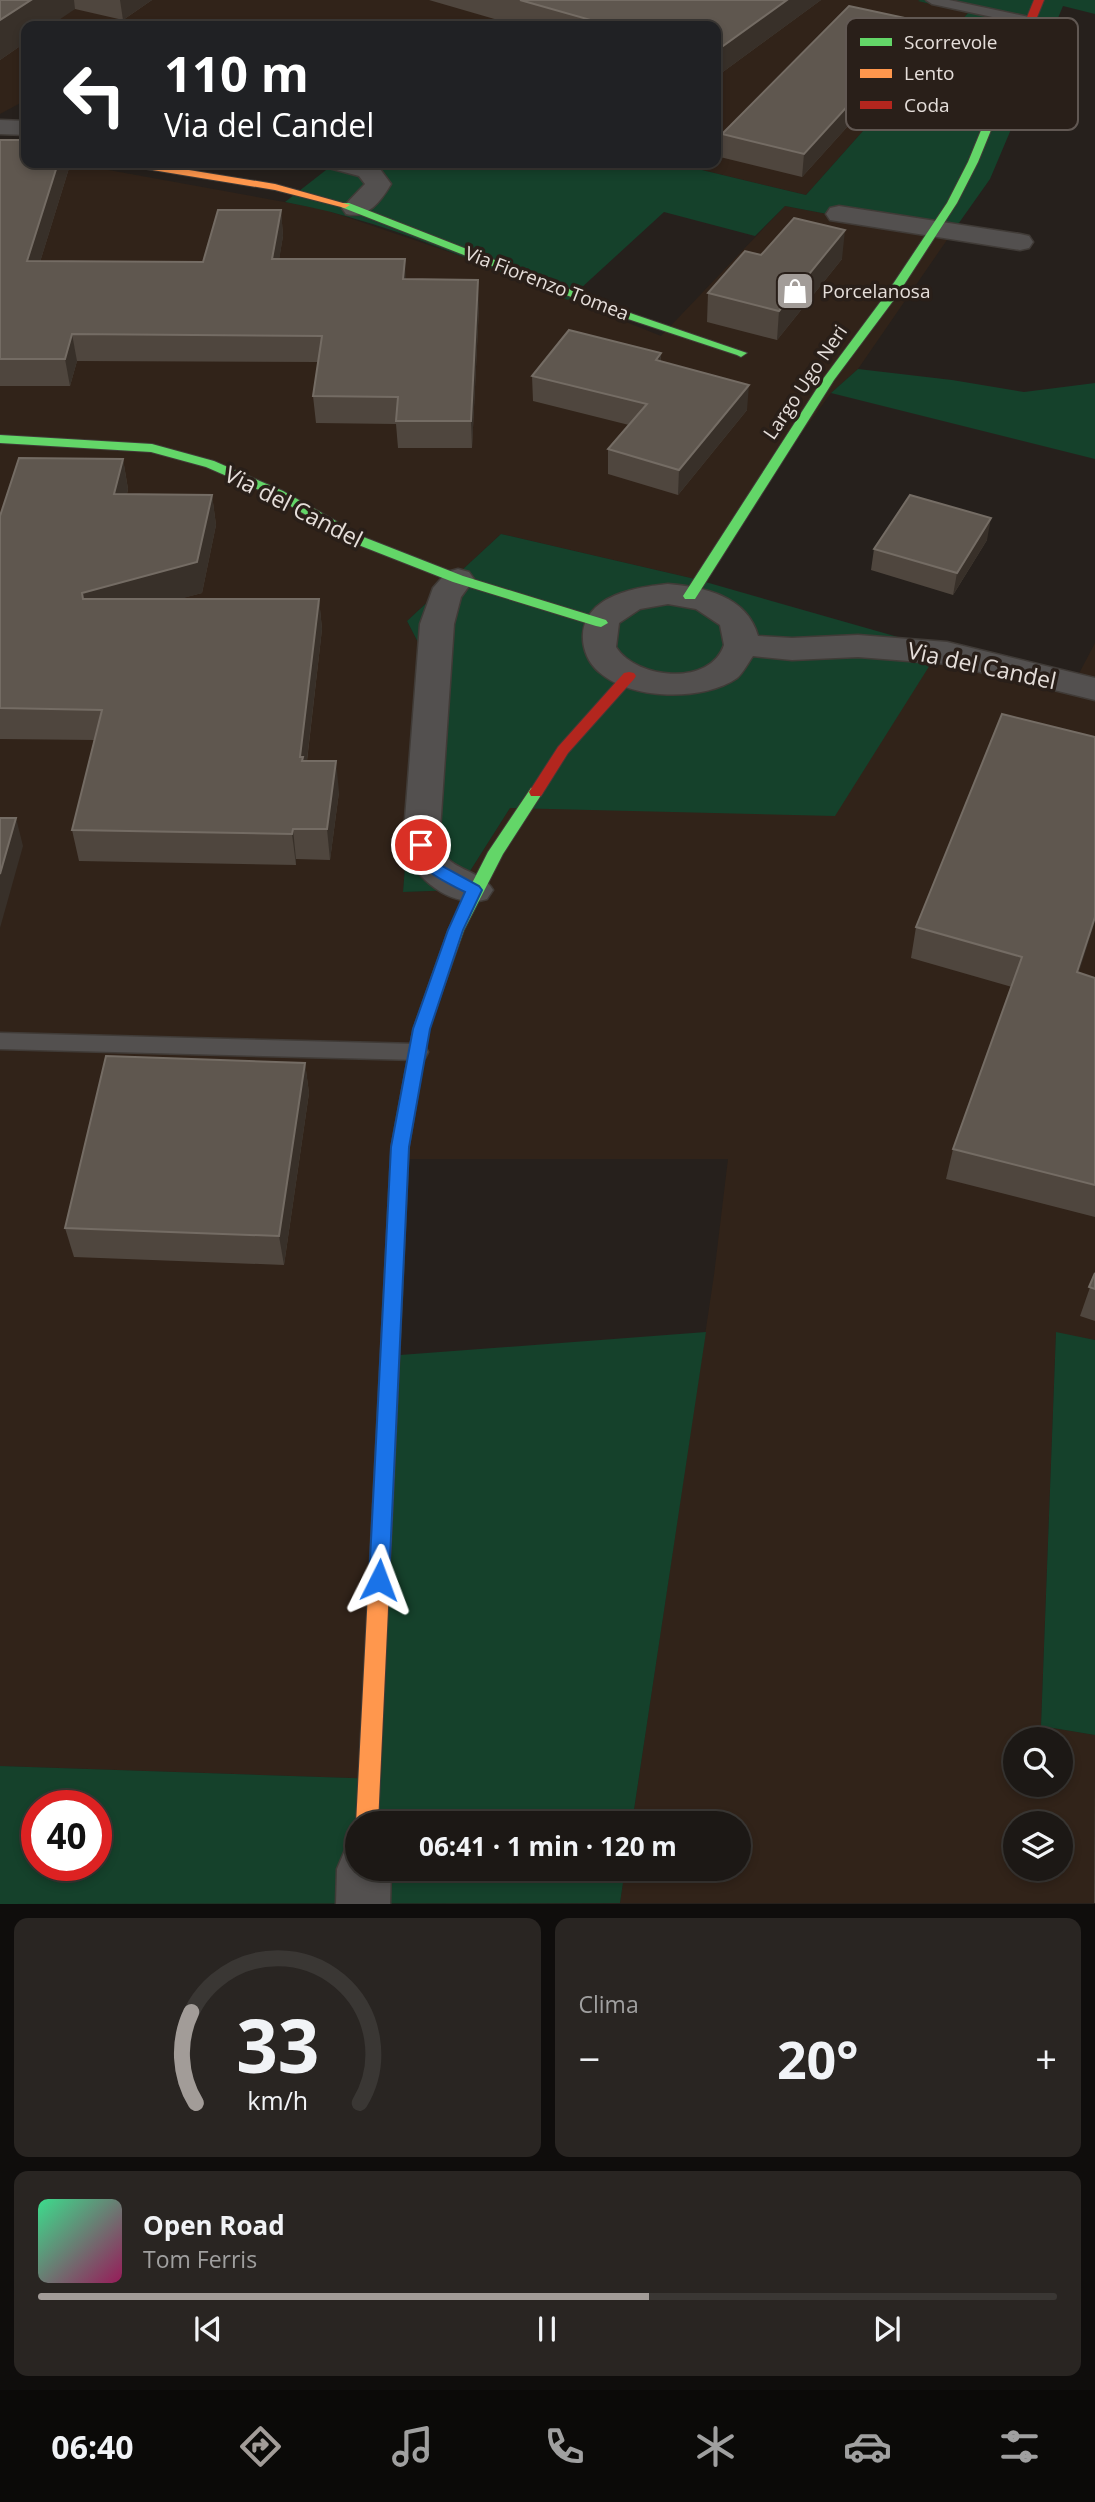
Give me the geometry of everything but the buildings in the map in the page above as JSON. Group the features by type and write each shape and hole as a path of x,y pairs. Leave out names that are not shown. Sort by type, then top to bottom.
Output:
{"street":[{"name":"Largo Ugo Neri","path":"1030,18 1039,0"},
{"path":"0,127 21,128"},
{"name":"Largo Ugo Neri","path":"690,596 829,379 935,230 973,162 986,130"},
{"path":"0,138 21,144"},
{"name":"Via Fiorenzo Tomea","path":"159,168 275,187 355,208 629,316 741,353"},
{"path":"355,208 371,197 379,184 368,170 359,168"},
{"path":"839,214 1020,242"},
{"name":"Via del Candel","path":"0,439 152,448 210,464 279,494 361,541 458,579 601,623"},
{"path":"458,579 445,595 437,624 421,845 423,856 437,870 474,890"},
{"path":"647,595 690,596 723,610 741,633 742,645 737,658 726,669 711,678 670,685 629,676 607,661 597,642 601,623 612,611 647,595"},
{"name":"Via del Candel","path":"742,645 792,649 858,646 947,653 1095,689"},
{"path":"368,1811 400,1147 417,1052 439,974 474,890 563,750 629,676"},
{"path":"363,1903 364,1881"}],"lane":[{"path":"932,0 1015,18"},
{"path":"0,1041 417,1052"}],"shaded area":[{"path":"0,0 920,0 969,12 964,18 846,18 846,130 864,130 806,195 694,168 721,168 721,21 21,21 21,103 0,114"},
{"path":"0,151 21,161 21,168 98,168 323,209 467,258 661,336 785,206 949,237 858,369 831,393 695,579 501,534 407,621 422,650 403,892 458,890 510,808 940,649 1074,683 1095,643 1095,1340 1056,1333 1041,1726 1047,1727 1003,1727 1003,1797 1073,1797 1073,1731 1095,1735 1095,1903 620,1903 623,1881 751,1881 751,1811 634,1811 714,1275 728,1159 409,1159 381,1779 0,1766"}],"green space":[{"path":"1095,0 1095,14 1063,6 1058,18 964,18 968,13 918,1"},
{"path":"864,130 1011,130 990,179 949,237 785,206 755,236 664,212 568,300 393,231 357,219 285,202 329,168 694,168 806,195"},
{"path":"858,369 1024,392 1095,383 1095,459 831,393"},
{"path":"501,534 695,579 940,649 835,816 510,808 458,890 403,892 422,650 407,621"},
{"path":"706,1332 634,1811 345,1811 345,1881 623,1881 620,1903 0,1904 0,1766 381,1779 400,1355"},
{"path":"1056,1332 1095,1340 1095,1735 1073,1731 1073,1727 1041,1726"}],"traffic: fast":[{"path":"690,596 829,379 892,295 952,203 986,130"},
{"path":"345,205 629,316 741,353"},
{"path":"0,439 152,448 210,464 279,494 361,541 458,579 601,623"},
{"path":"385,1458 400,1147 421,1029 456,930 496,852 536,792"}],"traffic: slow":[{"path":"159,168 275,187 345,205"},
{"path":"368,1811 385,1458"}],"traffic: jam":[{"path":"1032,18 1039,0"},
{"path":"536,792 563,750 629,676"}],"place":[{"name":"Porcelanosa","path":"795,291"}],"route":[{"path":"379,1580 400,1147 421,1029 439,974 474,890 444,876 423,856 421,845"}]}
